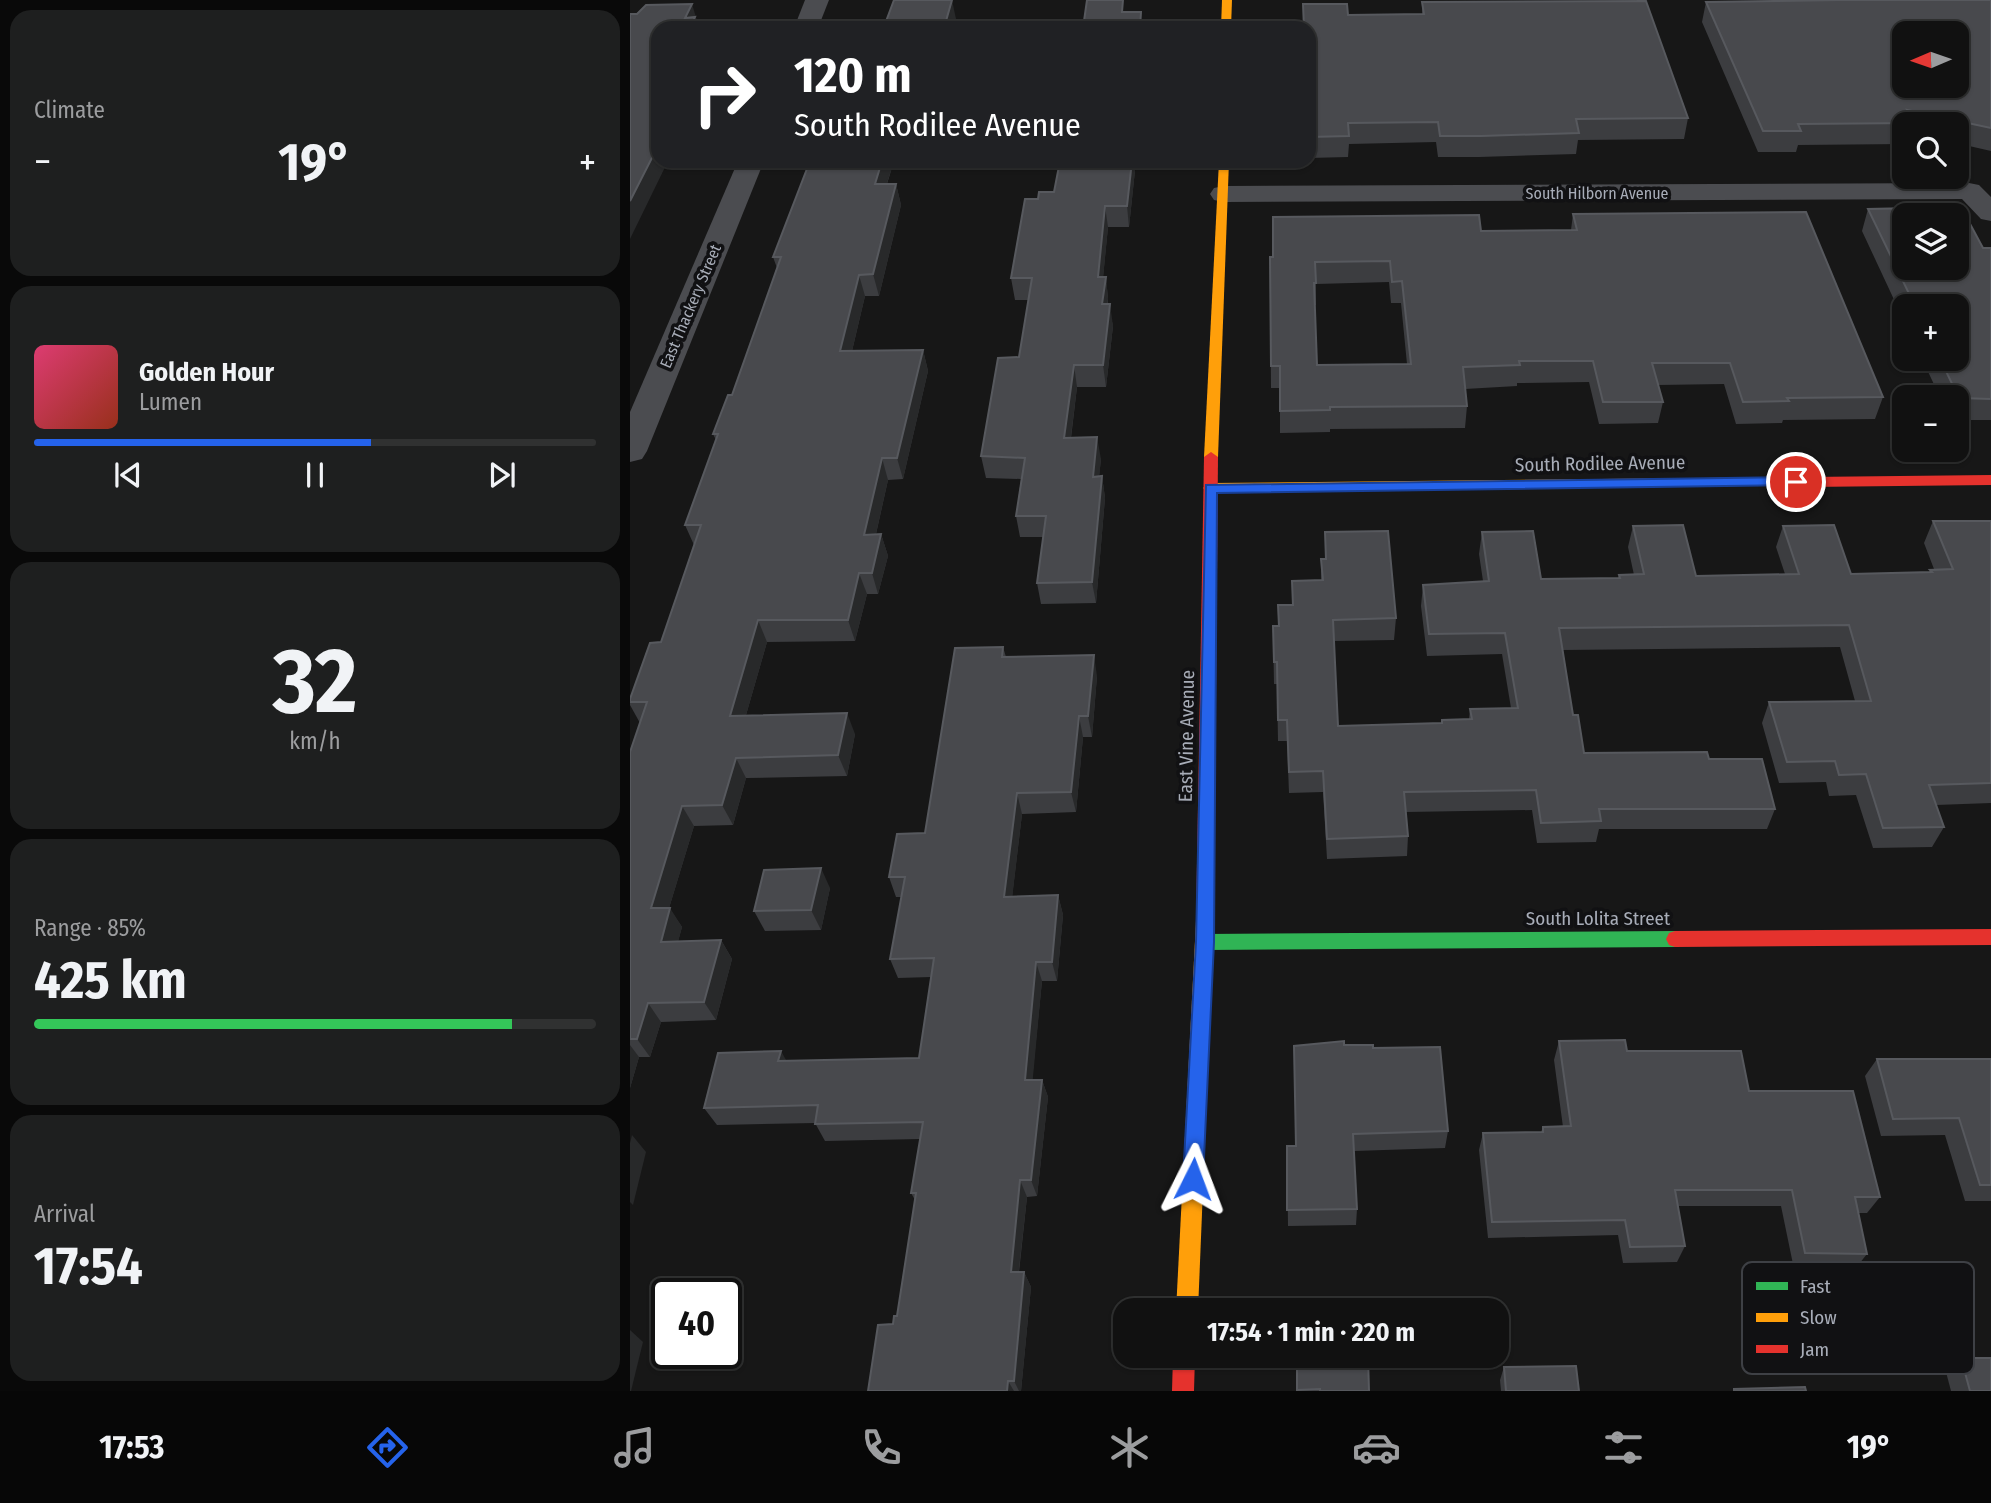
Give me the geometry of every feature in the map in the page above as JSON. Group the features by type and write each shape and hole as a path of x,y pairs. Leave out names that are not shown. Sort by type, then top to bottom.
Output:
{"street":[{"path":"809,21 817,0"},
{"path":"1227,0 1227,21"},
{"name":"East Thackery Street","path":"630,451 748,168"},
{"name":"East Vine Avenue","path":"1188,1298 1205,942 1210,488 1224,168"},
{"name":"South Hilborn Avenue","path":"1224,194 1969,191 1991,213"},
{"name":"South Rodilee Avenue","path":"1210,488 1991,480"},
{"name":"South Lolita Street","path":"1205,942 1991,937"},
{"path":"1183,1391 1184,1368"}],"building":[{"path":"894,0 952,0 946,21 886,21"},
{"path":"1087,0 1123,0 1122,12 1141,12 1140,21 1084,21"},
{"path":"1991,0 1991,128 1969,123 1969,112 1907,110 1908,112 1892,112 1892,123 1798,124 1801,131 1763,131 1706,2"},
{"path":"1646,1 1688,118 1576,119 1579,133 1481,136 1440,136 1438,122 1348,123 1349,136 1316,137 1316,21 1304,21 1303,4 1347,4 1348,15 1424,14 1422,2"},
{"path":"692,4 685,18 695,17 693,21 651,21 651,160 630,201 630,14 637,14 646,5"},
{"path":"807,168 880,168 875,184 896,184 873,274 859,275 840,351 923,350 897,458 882,458 864,535 881,534 872,573 859,573 848,620 758,620 730,716 847,713 838,755 736,758 722,805 682,806 651,908 670,908 661,942 721,940 704,1002 648,1003 637,1039 630,1039 630,752 647,702 630,702 630,699 650,643 661,642 701,525 685,525 718,434 713,434 728,395 732,395 781,257 773,257"},
{"path":"1059,168 1131,168 1127,206 1105,206 1098,277 1106,277 1102,304 1110,304 1103,365 1074,365 1064,438 1097,437 1093,477 1102,476 1092,582 1037,583 1046,516 1016,516 1025,458 981,456 998,358 1019,357 1032,278 1011,278 1025,199 1038,199 1039,192 1054,192"},
{"path":"1892,208 1892,259 1868,209"},
{"path":"1806,212 1883,397 1787,398 1789,401 1743,402 1730,363 1652,363 1663,402 1603,402 1593,361 1519,361 1520,365 1463,367 1467,406 1330,407 1330,410 1280,411 1280,366 1271,366 1270,257 1273,257 1273,217 1479,215 1481,231 1577,230 1573,214","holes":["1390,261 1392,282 1402,281 1411,364 1317,365 1315,262"]},
{"path":"1969,222 1983,248 1991,248 1991,399 1969,398 1969,385 1953,385 1946,371 1969,371 1969,294 1909,294 1902,280 1969,280"},
{"path":"1933,521 1991,521 1991,783 1929,785 1944,827 1883,828 1866,774 1839,775 1835,761 1787,762 1769,702 1871,701 1849,625 1559,628 1573,715 1578,715 1584,753 1707,752 1709,759 1762,759 1775,809 1599,809 1601,821 1541,823 1536,790 1404,792 1408,836 1327,839 1323,771 1289,772 1287,720 1278,720 1273,626 1279,626 1278,605 1293,605 1292,581 1323,580 1321,559 1326,559 1325,532 1388,531 1396,618 1333,620 1338,726 1442,723 1442,720 1472,719 1470,709 1518,708 1505,633 1429,634 1423,585 1489,581 1482,532 1533,531 1541,579 1620,578 1619,575 1644,574 1633,526 1683,525 1696,576 1799,574 1783,526 1834,525 1851,574 1953,569"},
{"path":"1003,647 1002,657 1094,655 1088,716 1079,716 1071,792 1017,793 1004,897 1058,895 1052,962 1036,962 1025,1080 1042,1080 1031,1180 1020,1180 1011,1272 1024,1272 1014,1381 1008,1381 1007,1391 868,1391 878,1325 893,1324 894,1316 897,1316 916,1193 911,1193 923,1122 815,1124 818,1105 704,1108 718,1053 781,1051 778,1061 919,1058 934,958 890,959 905,877 889,877 897,834 925,833 955,648"},
{"path":"821,868 811,910 754,911 764,870"},
{"path":"1625,1040 1627,1051 1741,1051 1749,1091 1853,1091 1880,1197 1855,1197 1867,1254 1805,1253 1792,1190 1675,1190 1685,1246 1630,1247 1625,1220 1492,1222 1483,1133 1543,1132 1543,1127 1571,1126 1559,1041"},
{"path":"1344,1041 1344,1045 1373,1045 1373,1048 1440,1047 1448,1131 1353,1134 1357,1209 1287,1210 1287,1146 1296,1146 1294,1046"},
{"path":"1877,1059 1991,1059 1991,1185 1980,1185 1959,1118 1893,1119"},
{"path":"1974,1358 1991,1358 1991,1391 1970,1391 1965,1374 1974,1374"},
{"path":"1576,1366 1579,1391 1506,1391 1504,1368"},
{"path":"1297,1368 1368,1368 1369,1391 1297,1390"},
{"path":"1805,1387 1806,1391 1734,1391 1734,1389"}],"traffic: fast":[{"path":"1205,942 1675,939"}],"traffic: slow":[{"path":"1226,21 1227,0"},
{"path":"1211,457 1224,168"},
{"path":"1210,488 1808,482"},
{"path":"1188,1298 1205,921"}],"traffic: jam":[{"path":"1205,921 1211,457"},
{"path":"1808,482 1991,480"},
{"path":"1675,939 1991,937"},
{"path":"1183,1391 1184,1368"}],"route":[{"path":"1193,1179 1205,942 1210,488 1796,482"}]}
